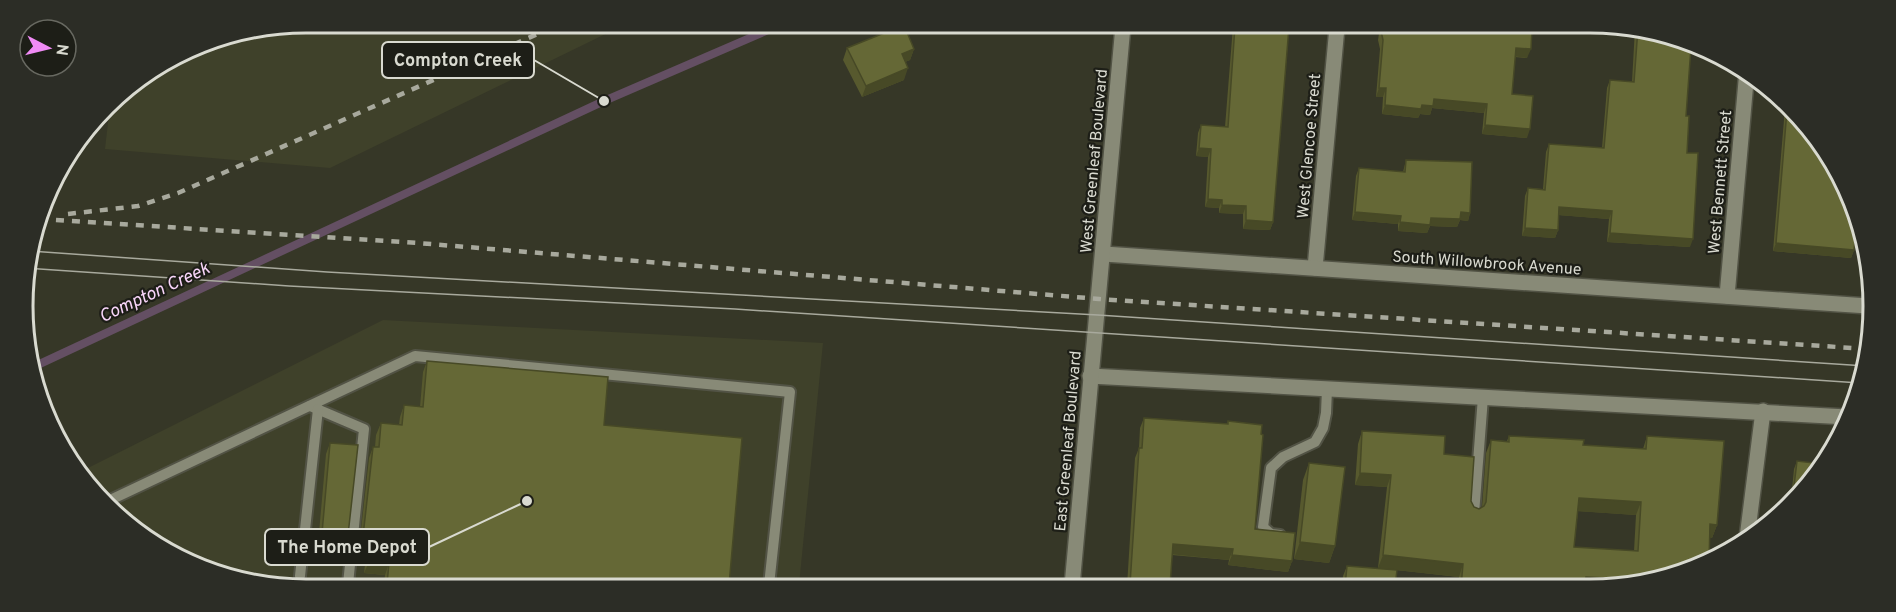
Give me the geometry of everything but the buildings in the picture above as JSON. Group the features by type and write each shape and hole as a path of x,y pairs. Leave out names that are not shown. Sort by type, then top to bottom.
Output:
{"street":[{"name":"West Greenleaf Boulevard","path":"1099,299 1122,33"},
{"name":"West Glencoe Street","path":"1315,268 1336,33"},
{"name":"West Bennett Street","path":"1727,296 1746,82"},
{"name":"South Willowbrook Avenue","path":"1104,255 1863,306"},
{"name":"East Greenleaf Boulevard","path":"1072,579 1099,299"},
{"path":"1090,376 1839,416"},
{"path":"1748,529 1763,411"}],"lane":[{"path":"113,499 314,408 416,356 790,392 771,579"},
{"path":"1285,535 1271,534 1263,527 1271,468 1290,453 1315,442 1323,428 1327,389"},
{"path":"1474,514 1483,396"},
{"path":"300,576 314,408"},
{"path":"314,408 364,429 349,579"}],"shaded area":[{"path":"306,33 608,33 330,168 105,149 109,118 140,89 185,61 235,42 270,35"},
{"path":"383,320 823,343 800,579 306,579 270,577 218,565 169,542 126,511 87,469"}],"waterway":[{"name":"Compton Creek","path":"39,364 604,101 761,33"}],"tram line":[{"path":"38,252 327,272 1098,315 1857,365"},
{"path":"35,269 289,286 735,309 1852,382"}],"railway":[{"path":"68,214 138,206 178,193 540,33"},
{"path":"47,219 418,243 1099,299 1860,348"}],"place":[{"name":"Compton Creek","path":"604,101"},
{"name":"The Home Depot","path":"527,501"}]}
